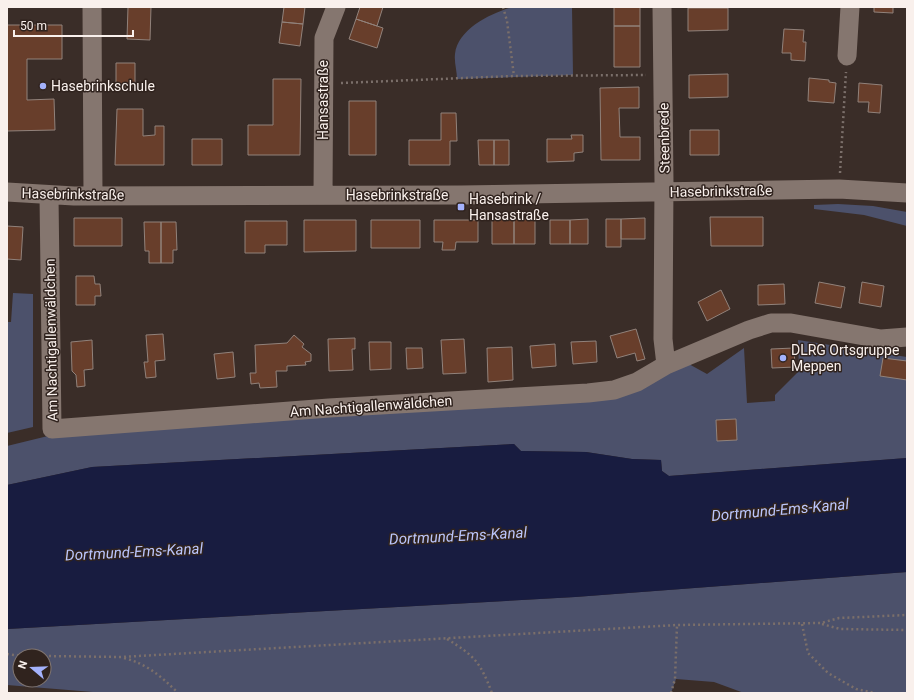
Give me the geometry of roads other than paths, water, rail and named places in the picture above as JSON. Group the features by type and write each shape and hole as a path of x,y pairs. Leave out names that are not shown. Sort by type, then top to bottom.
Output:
{"street":[{"path":"92,7 93,196"},
{"name":"Hansastraße","path":"323,195 324,38 336,7"},
{"name":"Steenbrede","path":"662,7 664,192 663,339 666,365"},
{"path":"847,56 850,7"},
{"name":"Hasebrinkstraße","path":"7,192 49,196 664,192 839,189 907,193"},
{"name":"Am Nachtigallenwäldchen","path":"49,196 52,429 330,408 588,393 614,390 637,382 666,365 749,330 771,323 795,324 881,339 907,337"}],"water":[{"name":"Dortmund-Ems-Kanal","path":"514,444 521,451 586,452 632,459 661,460 662,471 669,476 907,458 907,572 575,597 7,629 7,485 92,467"}],"place":[{"name":"Hasebrinkschule","path":"43,86"},
{"name":"Hasebrink / Hansastraße","path":"461,207"},
{"name":"DLRG Ortsgruppe Meppen","path":"783,358"}]}
